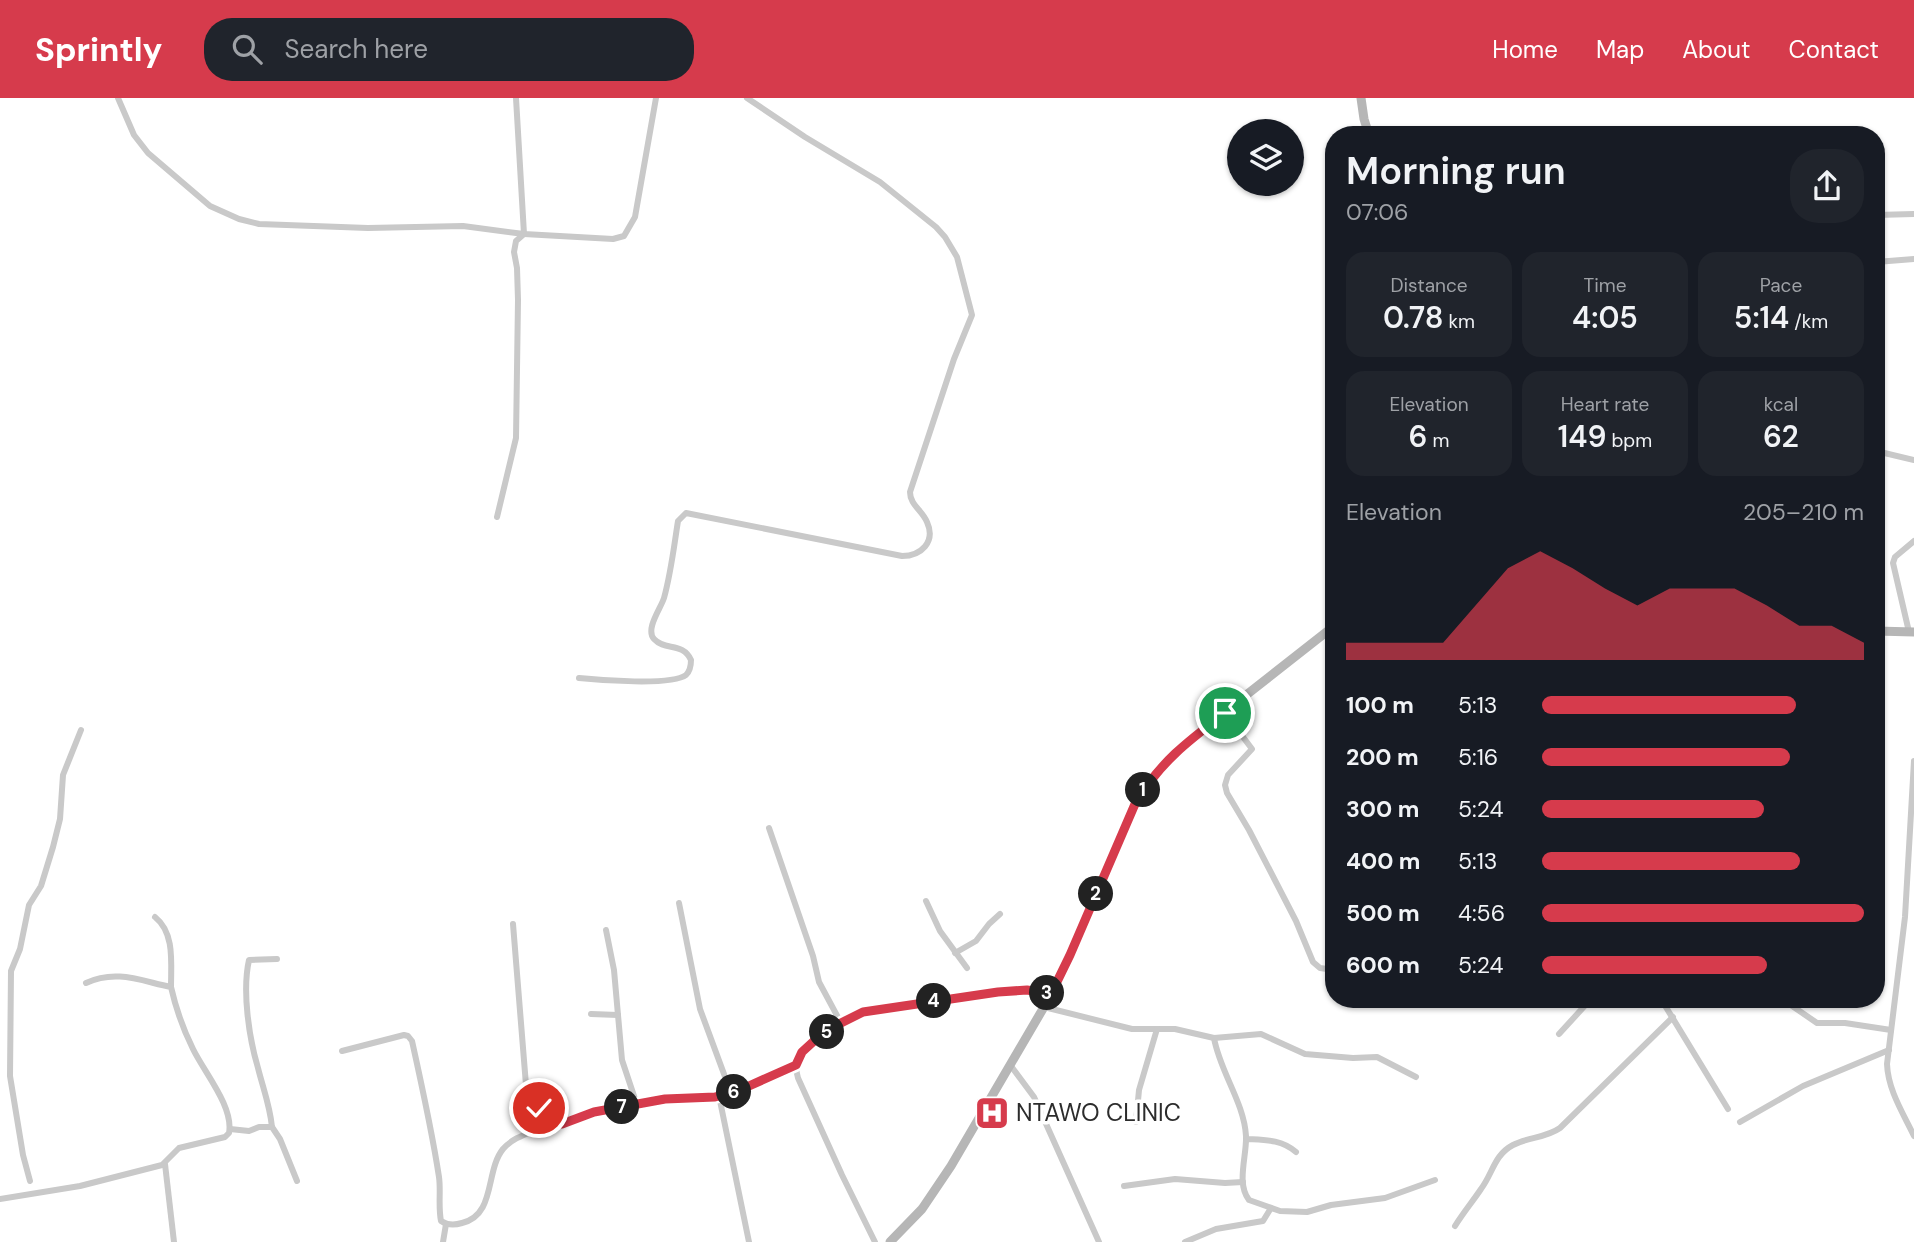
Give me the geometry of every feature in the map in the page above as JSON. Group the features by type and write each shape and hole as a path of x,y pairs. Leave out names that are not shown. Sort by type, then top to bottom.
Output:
{"street":[{"path":"118,98 134,135 148,153 209,206 239,219 259,224 368,228 463,226 524,234 612,239 624,236 635,217 656,98"},
{"path":"516,98 524,234"},
{"path":"579,678 618,681 673,679 685,676 688,672 691,660 686,651 654,640 652,635 652,626 664,599 678,521 686,513 902,555 913,556 928,545 930,530 927,520 912,501 910,492 954,359 972,315 957,257 946,237 936,227 880,182 747,98"},
{"path":"1361,98 1366,126"},
{"path":"1885,215 1914,215"},
{"path":"497,517 516,438 518,300 514,252 516,241 524,234"},
{"path":"1885,261 1914,259"},
{"path":"1885,453 1914,460"},
{"path":"1885,631 1911,632 1893,563 1895,557 1914,541"},
{"path":"890,1242 922,1209 1011,1066 1070,955 1144,788 1176,750 1325,633"},
{"path":"1225,713 1252,749 1228,775 1225,785 1227,793 1296,921 1313,962 1325,969"},
{"path":"30,1181 10,1076 11,971 20,949 29,905 41,886 53,848 60,819 63,775 81,730"},
{"path":"1914,761 1905,917 1888,1077 1914,1136"},
{"path":"769,828 813,956 819,982 841,1023"},
{"path":"926,901 940,931 967,968"},
{"path":"679,904 700,1009 731,1093"},
{"path":"955,953 976,941 1000,914"},
{"path":"0,1199 80,1186 165,1164 179,1148 225,1136 230,1129 229,1116 215,1084 192,1048 183,1027 171,987 169,940 163,923 155,916"},
{"path":"1905,917 1914,917"},
{"path":"513,924 526,1085 551,1123"},
{"path":"606,930 614,970 622,1060 637,1105"},
{"path":"278,959 249,960 246,972 248,1022 257,1068 270,1105 272,1127 281,1139 297,1181"},
{"path":"86,983 117,976 146,979 171,987"},
{"path":"875,1242 798,1079 796,1065 802,1052 841,1023 863,1012 998,992 1027,990 1051,994"},
{"path":"1044,1007 1132,1029 1175,1029 1214,1038 1261,1034 1305,1054 1377,1057 1416,1077"},
{"path":"1559,1034 1583,1008"},
{"path":"1667,1008 1728,1109"},
{"path":"1795,1008 1817,1023 1845,1023 1891,1030"},
{"path":"591,1013 618,1015"},
{"path":"1455,1226 1482,1188 1493,1163 1503,1152 1514,1144 1554,1133 1673,1017"},
{"path":"1136,1122 1139,1090 1157,1029"},
{"path":"342,1051 404,1035 412,1041 432,1127 440,1182 439,1211 441,1220 446,1224 471,1220 481,1211 498,1156 514,1139 551,1123 562,1124 594,1112 665,1099 731,1093 796,1065"},
{"path":"1214,1038 1218,1059 1242,1115 1246,1139 1243,1182 1246,1196 1250,1200 1280,1210 1307,1212 1331,1205 1385,1198 1435,1180"},
{"path":"0,1046 10,1046"},
{"path":"1740,1122 1803,1086 1889,1050"},
{"path":"1011,1066 1034,1097 1099,1242"},
{"path":"719,1096 749,1242"},
{"path":"230,1129 249,1131 259,1127 272,1127"},
{"path":"1246,1139 1273,1140 1288,1145 1296,1152"},
{"path":"165,1164 174,1242"},
{"path":"1124,1186 1175,1179 1243,1182"},
{"path":"1185,1242 1216,1229 1263,1221 1271,1208"},
{"path":"443,1242 446,1224"}],"place":[{"name":"NTAWO CLINIC","path":"992,1113"}],"route":[{"path":"539,1108 548,1121 562,1124 594,1112 665,1099 715,1097 740,1090 796,1065 802,1052 814,1041 863,1012 998,992 1027,990 1051,994 1144,788 1176,750 1225,713"}]}
